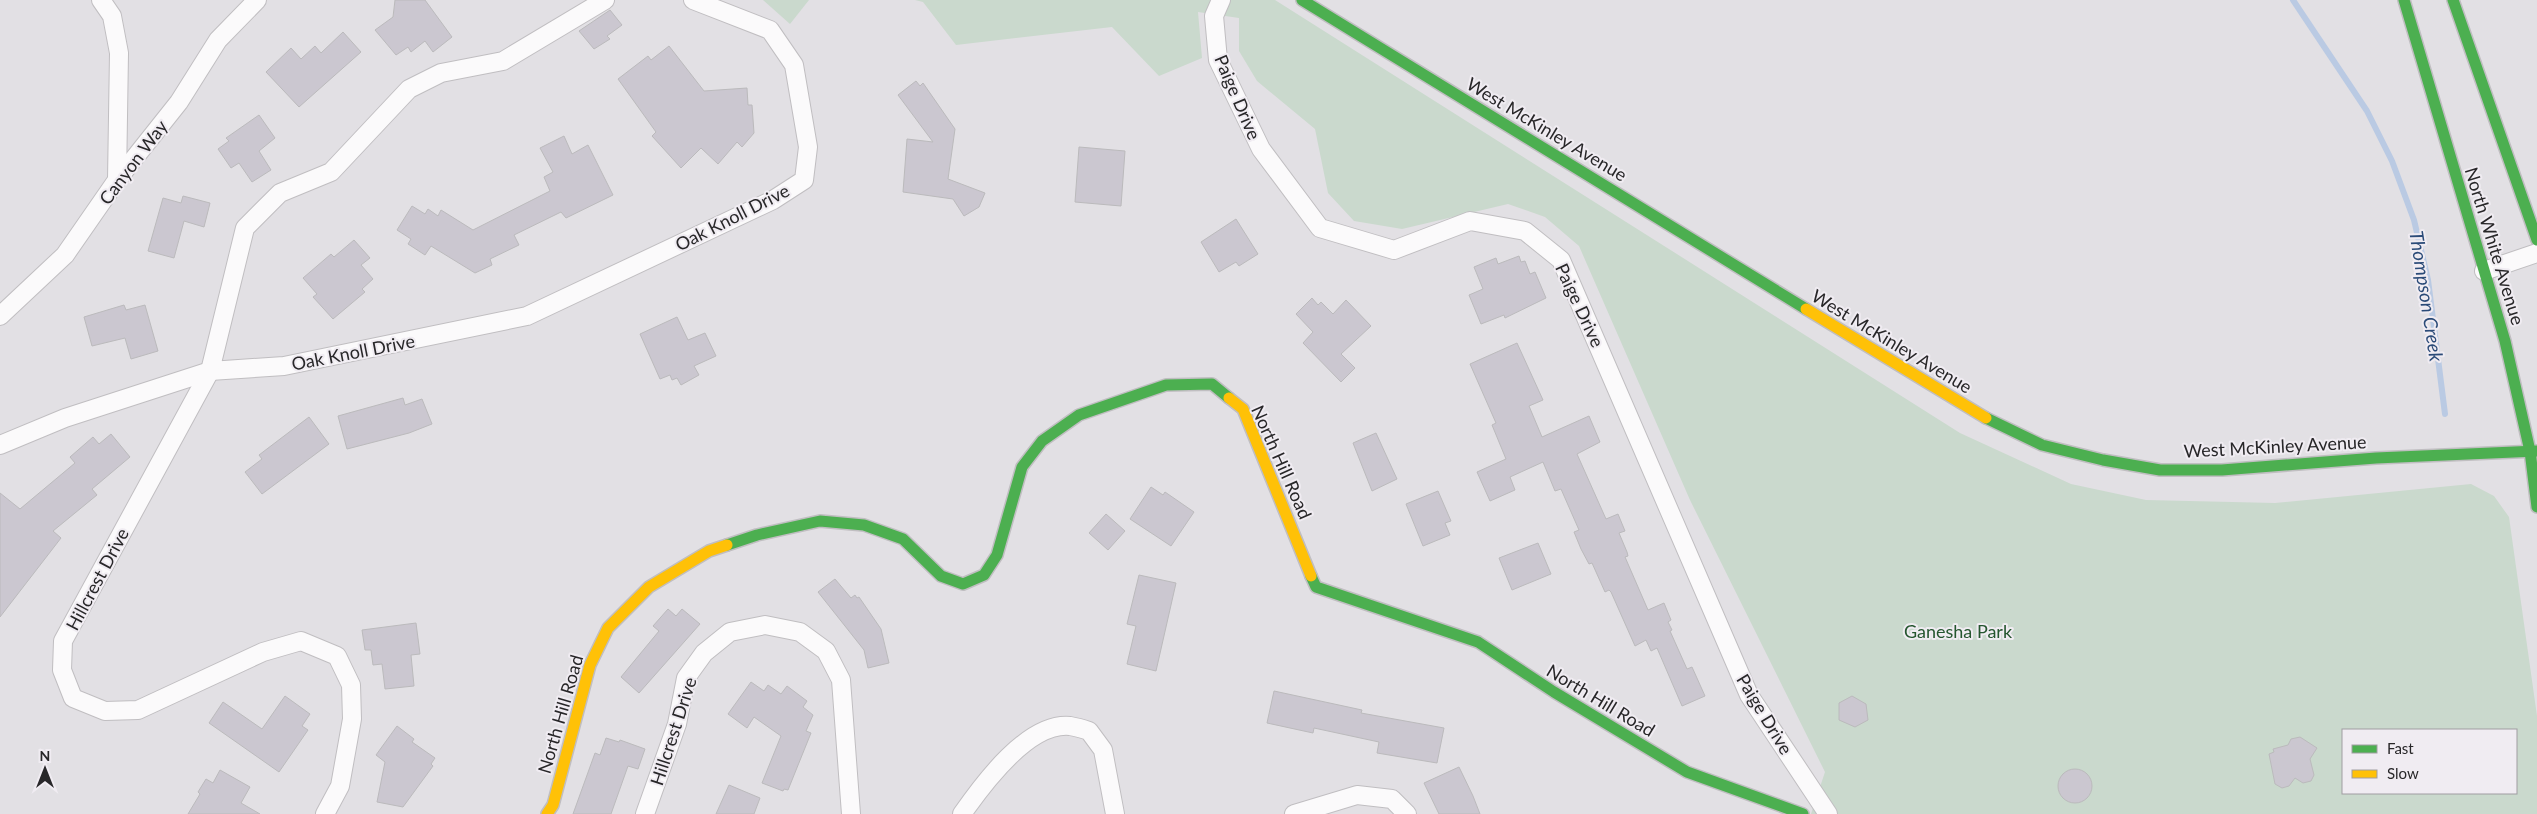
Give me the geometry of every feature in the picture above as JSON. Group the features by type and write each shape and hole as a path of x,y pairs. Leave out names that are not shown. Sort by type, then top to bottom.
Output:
{"main road":[{"name":"West McKinley Avenue","path":"1302,0 1980,415 2042,445 2103,460 2169,470 2222,470 2376,458 2534,451"},
{"name":"North White Avenue","path":"2404,0 2505,341 2534,451 2537,506"},
{"path":"2453,0 2537,240"},
{"name":"North Hill Road","path":"547,814 553,805 590,665 608,628 649,587 709,551 757,535 820,521 864,525 903,539 941,576 963,584 984,575 997,555 1022,467 1042,441 1079,415 1166,385 1212,384 1243,410 1316,587 1478,642 1554,692 1687,772 1803,814"}],"street":[{"path":"101,0 112,16 119,53 118,180"},
{"name":"Canyon Way","path":"0,316 65,254 118,180 179,102 218,40 257,0"},
{"path":"0,445 65,418 210,371 245,228 280,193 330,172 409,89 441,73 503,61 605,0"},
{"name":"Oak Knoll Drive","path":"210,371 284,366 527,316 773,200 804,180 808,147 794,65 770,30 693,0"},
{"name":"Paige Drive","path":"1221,0 1214,16 1218,60 1261,148 1320,228 1394,250 1470,221 1525,231 1562,260 1749,695 1828,814"},
{"path":"2484,271 2537,254"},
{"name":"Hillcrest Drive","path":"210,371 63,641 62,670 73,698 105,711 138,710 263,652 301,641 337,656 351,685 352,719 340,786 325,814"},
{"name":"Hillcrest Drive","path":"645,814 677,724 686,678 704,653 730,632 765,625 800,632 826,651 841,680 851,814"},
{"path":"962,814 1007,757 1040,732 1068,726 1089,731 1103,750 1115,814"},
{"path":"1294,814 1357,795 1392,799 1407,814"}],"green space":[{"path":"763,0 809,0 790,24"},
{"name":"Ganesha Park","path":"915,0 1275,0 1960,433 2071,484 2146,500 2275,503 2471,484 2494,496 2509,517 2537,716 2537,814 1811,814 1825,772 1690,500 1579,246 1545,217 1508,204 1402,229 1354,221 1328,193 1315,129 1257,81 1239,51 1239,18 1198,12 1202,58 1159,76 1112,27 956,45 923,2"}],"building":[{"path":"395,0 425,0 452,37 433,52 425,41 411,52 408,47 396,55 375,30 393,17"},
{"path":"610,10 622,25 607,36 610,39 594,49 579,31"},
{"path":"343,32 361,52 299,107 266,72 291,48 301,59 315,46 321,53"},
{"path":"669,46 704,91 747,88 748,105 752,105 754,133 742,147 737,142 718,164 701,148 681,168 652,136 656,132 618,79 648,56 651,60"},
{"path":"916,81 920,86 923,83 955,129 948,179 985,193 979,207 964,216 953,199 903,192 907,139 933,142 898,95"},
{"path":"259,115 275,138 259,151 271,170 252,182 239,163 231,168 218,149 229,141 226,138"},
{"path":"564,136 572,154 588,145 613,195 566,218 561,212 514,235 519,245 490,259 492,265 475,273 431,246 425,255 408,244 411,239 397,230 412,206 425,214 428,209 438,216 441,210 473,230 550,191 544,177 553,172 540,148"},
{"path":"1079,147 1125,151 1121,206 1075,202"},
{"path":"183,196 210,203 204,227 184,221 174,258 148,251 163,198 181,203"},
{"path":"1236,219 1258,254 1239,266 1236,262 1219,272 1201,242"},
{"path":"354,240 370,258 361,265 373,279 362,289 365,292 333,319 313,297 317,294 303,278 331,254 334,257"},
{"path":"1519,256 1521,262 1525,261 1530,274 1535,272 1546,298 1505,318 1504,315 1481,324 1469,295 1483,289 1474,267 1496,258 1498,264"},
{"path":"1312,298 1318,305 1321,302 1333,314 1346,300 1371,326 1341,354 1355,368 1341,382 1303,343 1313,332 1296,314"},
{"path":"124,305 126,310 145,305 158,351 131,359 125,338 92,346 84,317"},
{"path":"677,317 688,340 705,333 716,356 694,366 699,375 681,385 677,378 672,380 670,375 660,379 640,334"},
{"path":"1517,343 1543,400 1529,406 1542,437 1589,416 1600,442 1577,454 1606,519 1618,514 1625,531 1619,533 1628,556 1625,557 1648,610 1664,603 1671,620 1668,622 1672,630 1670,631 1687,669 1692,667 1705,696 1682,706 1657,648 1651,651 1646,640 1635,646 1611,592 1609,590 1605,592 1592,563 1589,564 1581,549 1574,532 1579,530 1561,489 1555,491 1543,462 1510,477 1515,490 1490,501 1477,472 1506,459 1492,425 1496,423 1470,364"},
{"path":"403,398 405,405 422,399 432,424 409,433 347,449 338,416"},
{"path":"309,417 329,444 262,494 245,472 262,459 259,455"},
{"path":"1376,433 1397,479 1372,491 1353,443"},
{"path":"111,434 130,457 92,489 97,495 53,531 61,538 0,617 0,493 20,509 75,463 70,457 93,437 99,444"},
{"path":"1151,487 1163,495 1165,492 1194,512 1171,546 1130,519"},
{"path":"1438,491 1451,521 1445,523 1450,535 1423,546 1406,504"},
{"path":"1106,514 1125,531 1108,550 1089,533"},
{"path":"1538,543 1551,574 1512,590 1499,558"},
{"path":"1139,575 1176,583 1156,671 1127,664 1136,626 1127,624"},
{"path":"835,579 851,598 855,595 857,598 859,597 881,629 889,663 868,668 864,650 818,592"},
{"path":"668,609 676,616 682,609 700,624 639,693 621,677 659,631 653,626"},
{"path":"416,623 420,654 411,655 414,686 385,689 382,664 373,665 371,650 365,650 362,630"},
{"path":"751,682 764,691 768,685 781,694 787,686 807,701 803,707 813,715 806,731 811,733 788,790 784,789 783,791 762,783 781,736 754,717 747,728 728,714"},
{"path":"1274,691 1362,710 1361,713 1444,728 1437,763 1377,753 1379,742 1314,728 1313,733 1267,723"},
{"path":"285,696 310,714 302,726 308,730 279,772 209,723 223,702 262,729"},
{"path":"1852,696 1866,704 1868,720 1855,727 1839,720 1839,703"},
{"path":"397,726 414,739 412,742 435,758 431,764 433,766 403,807 377,802 385,762 376,755"},
{"path":"2300,737 2317,748 2310,759 2314,775 2311,781 2303,783 2295,778 2289,786 2282,788 2275,784 2269,754 2274,752 2273,749 2288,745 2291,739"},
{"path":"606,738 619,742 620,740 645,749 638,769 628,766 611,814 573,814 595,753 600,755"},
{"path":"1459,767 1480,814 1439,814 1424,783"},
{"path":"2075,769 2087,774 2092,786 2087,798 2075,803 2063,798 2058,786 2063,774"},
{"path":"220,770 250,787 241,803 260,814 188,814 200,794 198,792 206,779 213,783"},
{"path":"729,785 760,798 754,814 716,814"}],"waterway":[{"name":"Thompson Creek","path":"2293,0 2367,111 2392,161 2414,220 2428,280 2445,414"}],"traffic: fast":[{"path":"1302,0 1806,309"},
{"path":"2404,0 2505,341 2530,451 2537,507"},
{"path":"2453,0 2537,240"},
{"path":"727,545 757,535 820,521 864,525 903,539 941,576 963,584 984,575 997,555 1022,467 1042,441 1079,415 1166,385 1212,384 1229,398"},
{"path":"1986,418 2042,445 2103,460 2160,470 2222,470 2376,458 2537,451"},
{"path":"1311,576 1316,587 1478,642 1554,692 1687,772 1803,814"}],"traffic: slow":[{"path":"1806,309 1986,418"},
{"path":"1229,398 1243,409 1311,576"},
{"path":"547,814 553,805 590,665 608,628 649,587 709,551 727,545"}]}
